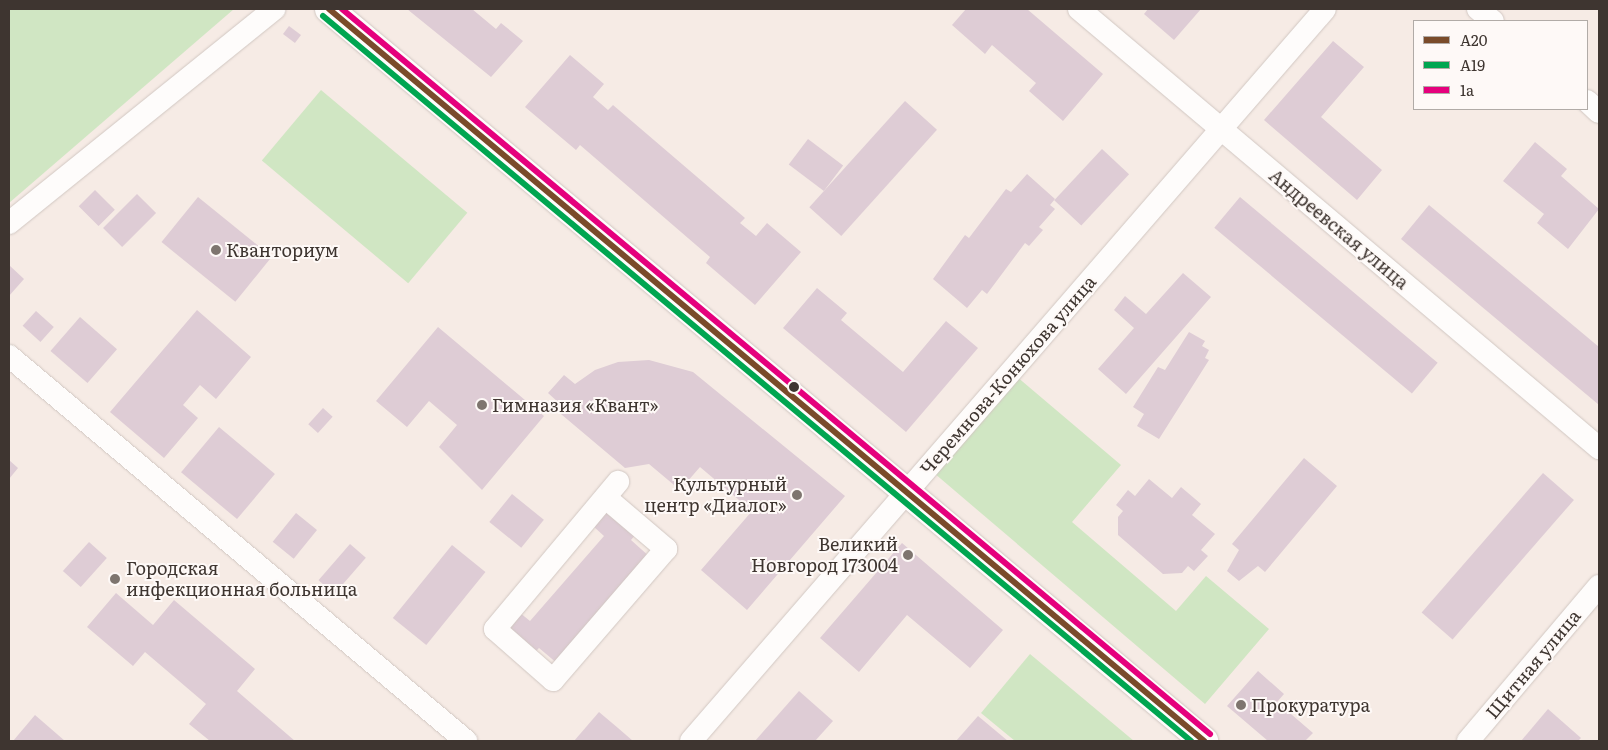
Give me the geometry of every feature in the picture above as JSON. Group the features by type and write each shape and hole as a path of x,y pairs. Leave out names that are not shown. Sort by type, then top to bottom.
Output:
{"main road":[{"path":"330,9 908,491 1204,741"}],"street":[{"path":"9,223 274,9"},
{"name":"Андреевская улица","path":"1079,9 1220,130 1599,448"},
{"name":"Черемнова-Конюхова улица","path":"691,741 1325,9"},
{"path":"1478,9 1492,20"},
{"path":"1588,103 1599,112"},
{"path":"9,356 466,741"},
{"path":"612,490 666,549 554,680 495,629 612,490"},
{"name":"Щитная улица","path":"1468,741 1599,586"}],"green space":[{"path":"9,9 234,9 9,203"},
{"path":"321,90 467,213 408,283 262,160"},
{"path":"1016,376 1121,465 1072,522 1176,611 1206,576 1269,629 1205,704 934,473"},
{"path":"1030,654 1134,741 1015,741 981,713"}],"building":[{"path":"407,9 472,9 496,29 501,23 523,41 491,77"},
{"path":"966,9 1027,9 1103,74 1063,121 1029,91 1036,83 992,45 985,54 952,25"},
{"path":"1148,9 1201,9 1174,40 1144,14"},
{"path":"289,26 301,35 295,43 283,34"},
{"path":"1333,41 1364,67 1321,117 1382,170 1357,200 1264,120"},
{"path":"570,55 604,84 593,97 608,110 613,105 745,218 740,223 756,236 767,223 801,252 755,305 706,263 710,257 580,145 576,150 525,107"},
{"path":"905,101 937,130 841,236 809,207"},
{"path":"808,139 843,165 824,191 789,165"},
{"path":"1535,142 1567,169 1561,176 1599,209 1568,249 1537,223 1544,214 1503,181"},
{"path":"1102,149 1129,174 1081,225 1054,200"},
{"path":"1027,174 1055,199 1050,205 1055,209 1039,227 1043,230 1029,246 1025,243 987,294 982,290 967,308 933,279 965,235 969,238 1006,189 1011,192"},
{"path":"95,190 115,210 99,226 79,206"},
{"path":"137,194 156,213 122,247 103,228"},
{"name":"Кванториум","path":"198,197 272,257 235,302 161,242"},
{"path":"1240,197 1438,363 1412,393 1214,228"},
{"path":"1429,205 1599,347 1599,405 1401,239"},
{"path":"9,265 24,279 9,296"},
{"path":"1183,273 1211,297 1126,394 1098,369 1134,328 1114,310 1125,296 1146,314"},
{"path":"817,288 847,313 841,320 903,372 946,321 978,348 906,432 783,328"},
{"path":"197,310 251,357 216,399 200,385 183,405 198,418 164,458 110,412"},
{"path":"36,311 54,327 40,342 23,326"},
{"path":"80,317 117,349 87,383 50,351"},
{"name":"Гимназия «Квант»","path":"438,327 544,416 482,490 439,447 457,425 429,401 407,427 376,401"},
{"path":"1189,332 1205,341 1202,346 1209,350 1205,358 1209,360 1159,439 1137,426 1144,414 1133,407 1158,367 1165,370"},
{"path":"649,360 693,372 845,496 747,610 701,570 752,511 700,467 680,490 649,464 625,468 555,409 559,403 548,393 564,375 575,384 595,370 618,362"},
{"path":"323,408 333,417 318,433 308,424"},
{"path":"219,427 275,474 237,519 181,472"},
{"path":"1304,458 1337,486 1265,572 1258,566 1239,581 1227,571 1239,550 1232,544"},
{"path":"9,460 18,468 9,479"},
{"path":"1543,473 1574,500 1453,640 1422,613"},
{"path":"1149,479 1172,498 1181,487 1201,504 1192,515 1215,534 1201,550 1208,556 1194,571 1188,566 1182,573 1163,574 1118,535 1118,517 1123,511 1116,505 1128,490 1135,496"},
{"path":"512,494 544,520 521,548 489,522"},
{"path":"608,509 636,534 631,540 651,558 558,664 539,648 533,654 504,629 519,612 530,621 604,536 593,526"},
{"path":"296,513 317,530 294,559 273,542"},
{"path":"89,542 107,558 81,587 63,571"},
{"path":"902,543 1003,630 970,668 907,615 859,672 820,638"},
{"path":"350,544 366,558 334,594 319,580"},
{"path":"452,545 485,572 426,645 393,618"},
{"path":"116,593 153,625 174,600 255,669 237,691 295,741 210,741 189,724 206,704 145,652 133,666 87,627"},
{"path":"1258,671 1284,694 1277,702 1313,733 1305,741 1268,741 1227,706"},
{"path":"799,691 833,721 815,741 755,741"},
{"path":"1548,709 1581,738 1578,741 1521,741"},
{"path":"599,712 618,728 633,741 574,741"},
{"path":"35,715 65,741 13,741"},
{"path":"978,716 1008,741 956,741"}],"transit line":[{"name":"А20","path":"329,9 1204,741"},
{"name":"1a","path":"342,9 1210,734"},
{"name":"A19","path":"323,16 1191,741"}],"place":[{"name":"Кванториум","path":"216,250"},
{"name":"Гимназия «Квант»","path":"482,405"},
{"name":"Культурный центр «Диалог»","path":"797,495"},
{"name":"Великий Новгород 173004","path":"908,555"},
{"name":"Городская инфекционная больница","path":"115,579"},
{"name":"Прокуратура","path":"1241,705"}]}
